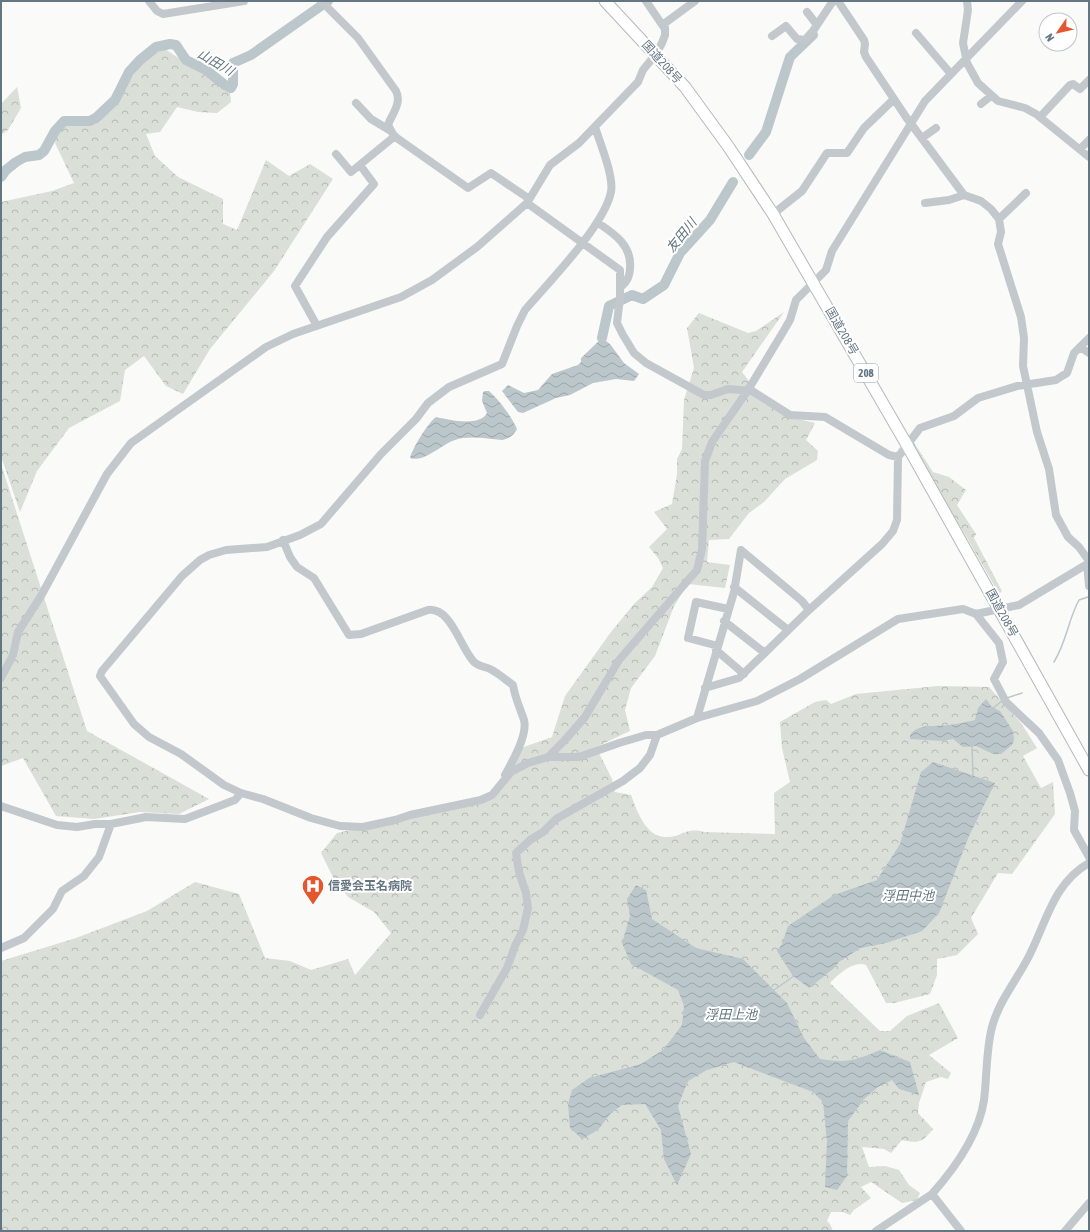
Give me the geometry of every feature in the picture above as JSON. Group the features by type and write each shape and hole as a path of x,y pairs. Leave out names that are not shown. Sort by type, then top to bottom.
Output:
{"highway":[{"name":"国道208号","path":"605,1 656,54 685,87 728,146 773,214 1000,608 1089,770"}],"street":[{"path":"149,1 157,11 163,14 244,1"},
{"path":"646,1 665,30"},
{"path":"1,678 13,655 18,632 45,590 107,474 131,442 266,347 293,334 401,297 432,280 477,247 527,200 550,165 579,143 638,82 643,70 656,54 662,43 665,23 695,1"},
{"path":"789,43 797,39 805,40 833,1"},
{"path":"967,1 968,10 963,34 966,59 978,83 991,96 998,100 1025,108 1040,117 1089,157"},
{"path":"548,757 585,717 599,696 619,660 697,570 702,549 705,461 712,442 748,390 790,320 796,300 826,270 832,251 925,101 1022,1"},
{"path":"322,3 358,38 396,91 399,97 398,103 388,125 393,134"},
{"path":"840,3 864,40 864,52 894,99 922,138 964,195 981,201 991,209 999,219 1001,232 998,244 1021,317 1024,338 1023,366 1026,384 1037,432 1049,469 1056,515 1068,537 1079,547 1088,562 1089,586"},
{"path":"807,12 817,25"},
{"path":"772,36 786,26 797,39"},
{"path":"916,33 951,74"},
{"path":"1040,117 1070,85 1072,84 1080,89 1089,80"},
{"path":"981,104 991,96"},
{"path":"773,214 802,191 827,153 847,153 864,128 894,99"},
{"path":"356,103 371,119 468,188 491,173 620,270 621,287 617,323 634,353 646,363 704,395 711,395 728,389 748,390 790,415 825,417 889,455 898,457"},
{"path":"595,127 610,178 611,192 598,223 525,310 502,364 449,387 428,403 416,419 382,454 321,524 300,535 267,547 226,550 208,554 200,560 182,576 100,676 134,724 149,737 181,754 224,785 241,793 263,799 311,818 340,826 363,827 395,820 410,814 482,800 492,795 511,772 528,763 548,757 579,757 646,735 657,735 697,718 757,701 773,694 898,619 963,609 976,614 999,643 1003,662 994,679 1004,699 1039,733 1058,760 1075,811 1074,830 1089,857"},
{"path":"922,138 936,127"},
{"path":"336,154 351,172 393,134"},
{"path":"1080,149 1089,140"},
{"path":"317,326 295,286 327,237 374,184 360,165"},
{"path":"999,219 1026,193"},
{"path":"925,203 949,200 964,195"},
{"path":"598,223 615,234 628,250 631,258 627,282 621,287"},
{"path":"705,688 739,678 744,674 809,610 882,544 893,531 897,520 898,457 920,428 954,416 978,398 1026,384 1056,380 1067,372 1074,353 1089,338"},
{"path":"1080,347 1089,353"},
{"path":"283,540 290,557 297,567 314,578 349,634 361,634 420,612 434,609 445,616 457,634 464,650 475,663 481,668 490,669 513,685 517,705 524,722 522,735 511,764 498,788"},
{"path":"697,718 728,609 741,550 802,601 809,610"},
{"path":"976,614 1026,602 1088,562"},
{"path":"734,586 788,630"},
{"path":"728,609 696,602 688,638 717,648 744,674"},
{"path":"724,621 765,653"},
{"path":"480,1016 507,968 523,930 528,908 526,893 519,872 516,853 530,840 544,832 556,819 622,781 640,768 650,755 657,735"},
{"path":"1,806 58,825 76,827 94,824 111,824 146,817 185,819 235,800 241,793"},
{"path":"1,948 24,938 53,909 62,891 84,876 99,857 111,824"},
{"path":"876,1231 932,1194 958,1161 977,1126 984,1102 992,1028 999,1010 1008,990 1028,959 1058,893 1072,876 1089,863"},
{"path":"932,1194 961,1231"},
{"path":"1065,1231 1089,1203"}],"green space":[{"path":"165,49 230,92 231,102 217,113 198,112 177,107 160,132 146,134 155,156 178,177 223,199 223,224 237,230 266,160 289,176 310,164 333,179 274,271 210,349 183,394 166,386 144,356 125,370 120,401 69,428 37,471 20,512 1,456 1,202 52,191 74,183 55,143 56,136 64,121 89,125 102,117 116,103 140,67 155,53"},
{"path":"17,87 21,108 8,130 1,135 1,104"},
{"path":"784,312 742,372 755,389 786,416 815,423 806,440 818,451 817,460 785,479 764,502 749,513 729,539 709,540 707,562 730,565 725,588 688,584 674,606 655,656 631,688 625,710 630,731 596,747 612,779 615,792 631,795 639,816 653,833 667,837 677,836 688,831 775,834 774,793 790,782 782,748 780,722 815,702 826,700 831,704 856,694 938,686 989,687 1021,723 1037,748 1023,756 1041,788 1053,782 1055,814 1012,874 998,873 971,918 978,934 957,955 937,959 937,975 930,994 894,1003 886,1003 866,965 861,964 851,966 846,969 830,983 880,1031 890,1031 907,1016 939,1003 958,1038 929,1055 951,1073 948,1079 941,1077 926,1082 919,1103 918,1113 933,1129 920,1141 913,1142 902,1140 891,1153 884,1149 862,1147 869,1167 885,1166 899,1170 909,1185 920,1193 917,1200 902,1203 871,1182 861,1187 871,1198 854,1210 850,1215 843,1212 831,1212 827,1221 833,1231 1,1231 1,961 76,938 147,911 195,882 239,894 265,958 290,961 311,970 348,959 355,975 391,933 374,912 348,897 334,879 321,853 337,833 451,808 492,791 521,748 552,737 565,696 611,632 634,604 652,587 663,568 658,558 649,547 667,529 654,512 672,504 677,474 677,459 682,449 684,400 694,368 687,328 699,313 748,333 756,331"},
{"path":"913,441 933,472 949,477 966,490 957,505 976,534 974,538 1002,591 999,594 966,536 910,445"},
{"path":"1,464 87,731 209,799 179,814 140,812 94,819 56,816 23,758 1,766"}],"water":[{"path":"602,338 610,344 624,363 639,374 634,381 616,379 593,383 570,395 556,398 523,413 518,412 502,391 508,385 524,393 538,390 552,374 578,365 581,362 581,358"},
{"path":"489,391 493,395 512,419 517,429 513,435 502,440 466,438 455,440 427,456 415,459 410,458 421,436 436,417 448,420 471,421 478,420 483,417 487,413 482,401 483,392"},
{"path":"986,699 992,707 1000,711 1013,731 1014,740 1012,745 1001,754 993,754 976,746 963,747 953,739 943,741 910,739 910,735 913,731 923,727 952,725 975,720 978,708"},
{"name":"浮田中池","path":"933,762 995,783 969,836 939,913 922,931 886,943 861,948 840,961 833,969 809,988 793,976 777,951 782,944 788,926 834,895 877,880 900,844 921,772"},
{"name":"浮田上池","path":"636,885 646,890 652,919 696,948 743,959 787,1003 804,1038 820,1059 838,1061 851,1060 864,1057 880,1050 910,1062 919,1095 899,1089 892,1080 878,1087 864,1099 848,1121 847,1176 837,1190 825,1187 827,1141 823,1102 813,1092 734,1062 707,1070 688,1081 678,1106 691,1154 677,1185 664,1159 661,1130 645,1104 622,1105 611,1113 598,1130 582,1139 570,1128 568,1104 572,1090 589,1078 641,1064 663,1050 682,1025 684,1006 678,990 631,964 622,943 630,916 627,899"}],"waterway":[{"name":"山田川","path":"1,177 6,170 16,162 25,157 39,155 44,151 55,131 64,121 90,121 97,117 115,100 129,72 140,60 156,47 170,44 176,45 186,60 206,70 231,88 233,84 233,63 251,55 328,1"},
{"name":"友田川","path":"749,155 766,132 790,57 813,35"},
{"name":"友田川","path":"602,338 609,306 632,295 643,299 664,285 680,253 710,220 733,182"},
{"path":"1054,662 1062,646 1072,615 1079,600 1088,597"},
{"path":"1007,698 1022,693"},
{"path":"993,708 1002,701"},
{"path":"971,777 973,775 972,745"},
{"path":"774,990 794,976"}],"place":[{"name":"信愛会玉名病院","path":"313,906"}]}
